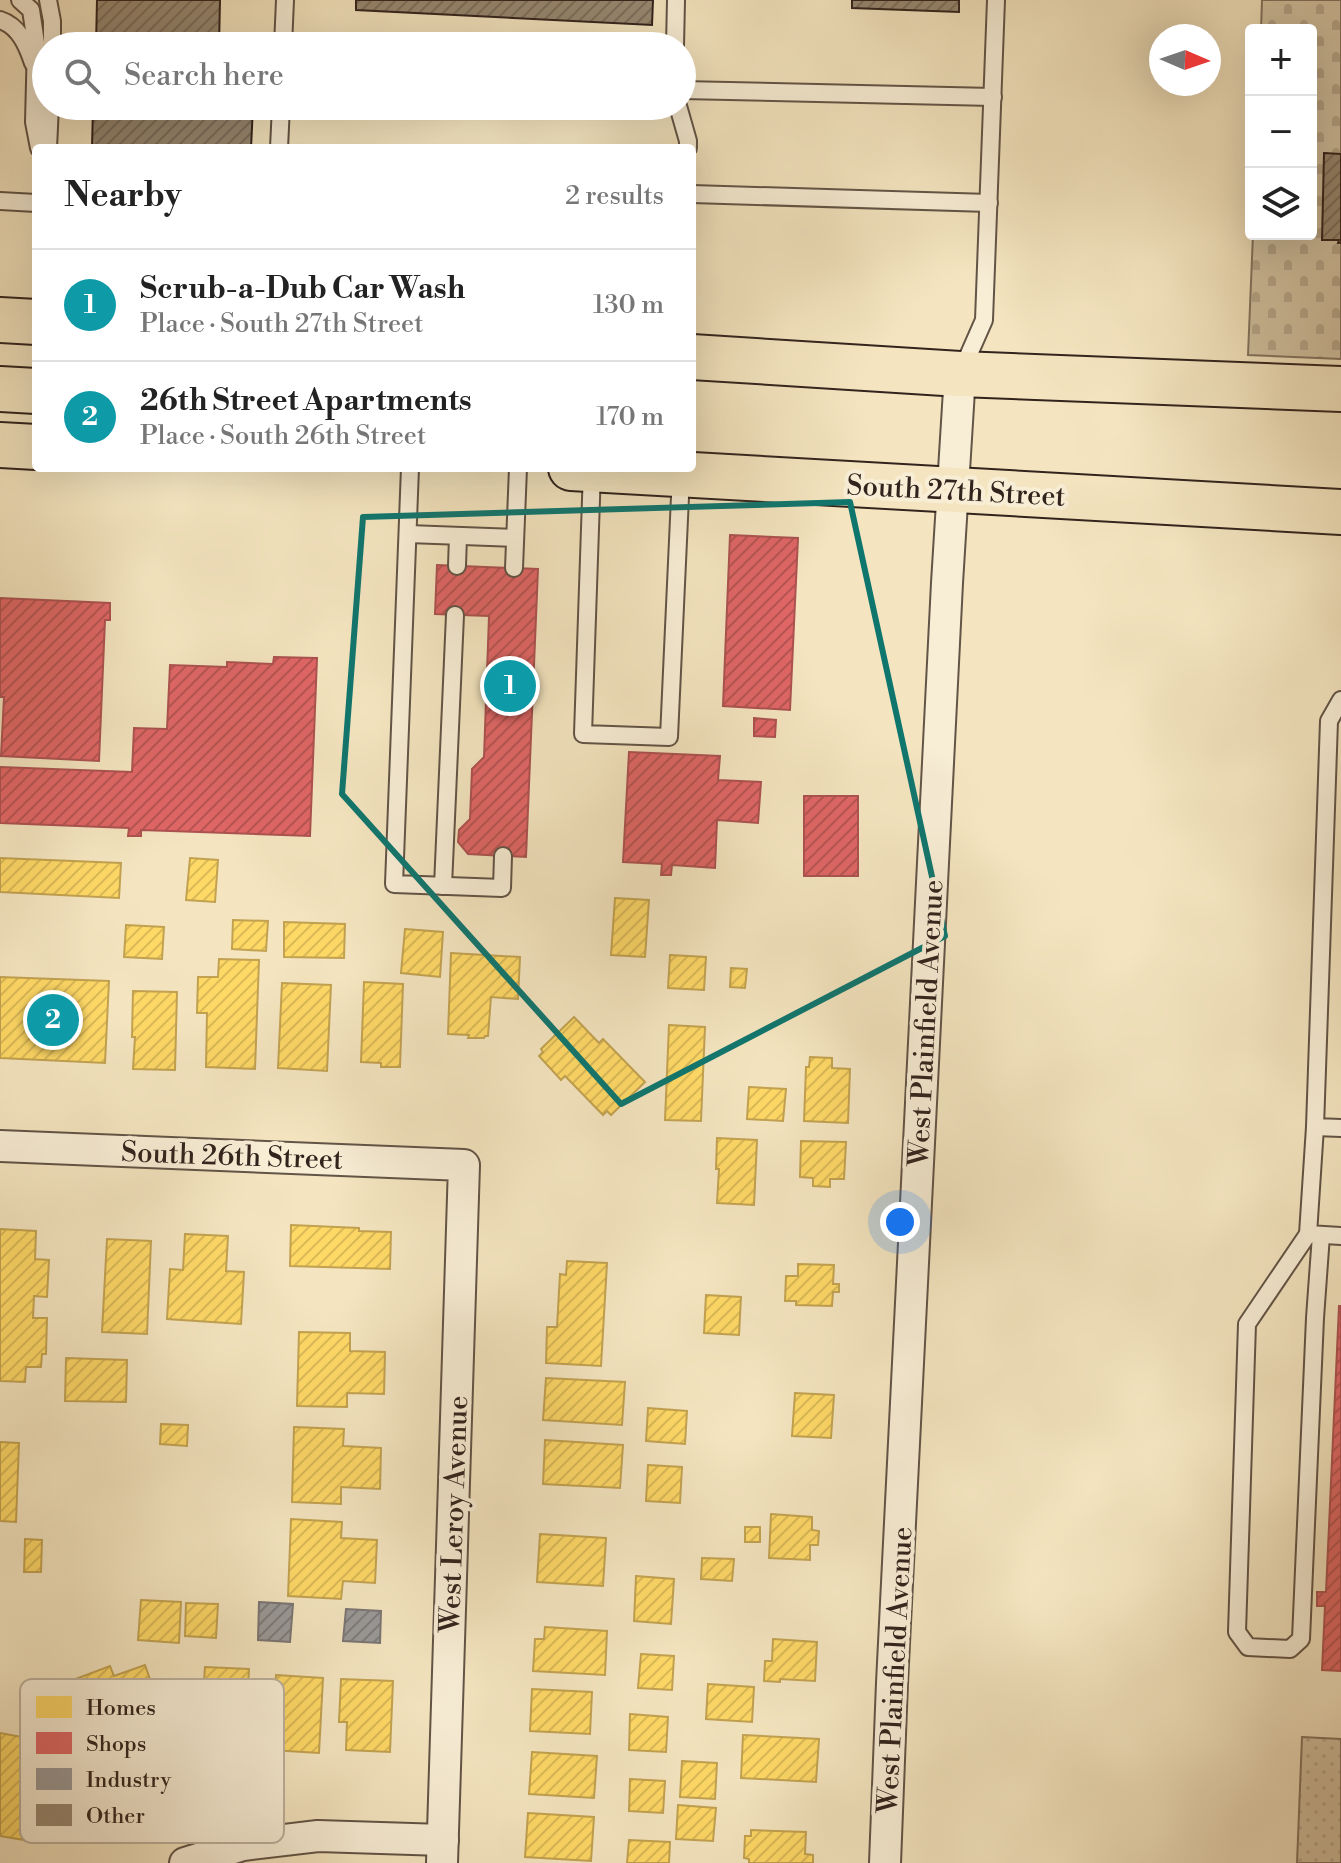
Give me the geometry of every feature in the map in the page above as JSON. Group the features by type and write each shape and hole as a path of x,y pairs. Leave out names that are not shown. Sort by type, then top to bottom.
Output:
{"main road":[{"path":"0,320 32,322"},
{"path":"705,359 960,374 1341,389"},
{"path":"0,389 32,391"},
{"path":"0,445 32,447"},
{"name":"South 27th Street","path":"645,472 1341,512"}],"street":[{"name":"West Plainfield Avenue","path":"885,1863 960,374"},
{"name":"South 26th Street","path":"0,1146 464,1165"},
{"name":"West Leroy Avenue","path":"442,1852 464,1165"},
{"path":"284,1840 318,1836 442,1852"},
{"path":"185,1863 260,1843"}],"lane":[{"path":"20,0 31,10 34,32"},
{"path":"48,0 52,32"},
{"path":"284,32 285,0"},
{"path":"675,32 676,0"},
{"path":"960,374 984,320 996,0"},
{"path":"0,20 10,23 26,44 32,61"},
{"path":"696,90 993,97"},
{"path":"34,120 38,144"},
{"path":"48,144 49,120"},
{"path":"279,144 280,120"},
{"path":"682,120 688,144"},
{"path":"696,194 989,203"},
{"path":"0,201 32,203"},
{"path":"410,472 394,884 502,888 503,856"},
{"path":"514,568 518,472"},
{"path":"592,472 583,734 669,737 681,474"},
{"path":"408,534 515,538"},
{"path":"457,566 458,536"},
{"path":"443,886 455,615"},
{"path":"1315,1235 1247,1324 1237,1632 1248,1647 1290,1649 1301,1639 1315,1318 1315,1235 1315,1127 1329,721 1341,700"},
{"path":"1315,1127 1341,1128"},
{"path":"1315,1235 1341,1236"}],"highlighted area":[{"path":"850,502 945,936 621,1104 342,794 363,517"}],"green space":[{"path":"1262,0 1341,0 1341,359 1248,355 1253,240 1317,240 1317,24 1261,24"},
{"path":"1302,1737 1341,1739 1341,1863 1297,1863"}],"building: Homes":[{"path":"0,858 121,863 119,898 0,892"},
{"path":"190,858 218,860 215,902 186,900"},
{"path":"615,898 649,900 645,957 611,955"},
{"path":"233,920 268,921 266,951 232,949"},
{"path":"284,922 345,924 344,958 284,957"},
{"path":"126,925 164,927 162,959 124,957"},
{"path":"405,929 443,932 440,977 401,973"},
{"path":"451,953 520,957 518,999 491,997 488,1036 484,1038 448,1034"},
{"path":"670,955 706,957 704,990 668,988"},
{"path":"219,959 259,960 255,1069 206,1067 207,1013 197,1013 198,977 218,977"},
{"path":"731,968 747,969 745,988 730,987"},
{"path":"0,977 109,981 105,1063 0,1058"},
{"path":"364,982 403,984 400,1067 381,1067 381,1063 361,1062"},
{"path":"282,983 331,985 327,1071 278,1068"},
{"path":"133,991 177,992 175,1070 133,1069"},
{"path":"574,1017 599,1043 603,1039 645,1082 611,1115 607,1111 603,1115 565,1076 561,1080 539,1056 543,1052 541,1049"},
{"path":"669,1025 705,1027 701,1121 665,1120"},
{"path":"810,1057 832,1058 832,1068 850,1069 848,1123 804,1121 806,1067 809,1067"},
{"path":"749,1087 786,1089 783,1121 747,1119"},
{"path":"717,1138 757,1140 754,1205 717,1203"},
{"path":"801,1141 846,1142 844,1179 830,1179 830,1187 813,1186 813,1178 800,1177"},
{"path":"291,1225 391,1232 390,1269 290,1266"},
{"path":"0,1229 36,1231 35,1259 49,1260 47,1297 34,1296 33,1318 47,1318 46,1354 42,1354 41,1367 26,1367 25,1382 0,1381"},
{"path":"185,1234 228,1236 226,1271 244,1272 241,1324 167,1319 170,1269 183,1270"},
{"path":"107,1239 151,1241 147,1334 102,1332"},
{"path":"567,1261 607,1263 601,1366 546,1363 547,1327 557,1327 560,1274 566,1275"},
{"path":"798,1264 834,1265 833,1284 839,1284 839,1292 833,1292 832,1306 796,1305 796,1301 785,1301 786,1276 798,1276"},
{"path":"706,1295 741,1297 739,1335 704,1333"},
{"path":"299,1332 350,1333 350,1351 385,1352 384,1394 347,1393 347,1407 297,1406"},
{"path":"66,1358 127,1360 126,1402 65,1401"},
{"path":"546,1378 625,1382 622,1425 543,1420"},
{"path":"795,1393 834,1395 831,1438 792,1436"},
{"path":"648,1408 687,1411 685,1444 646,1441"},
{"path":"161,1424 188,1425 187,1446 160,1444"},
{"path":"294,1427 344,1429 343,1446 381,1448 380,1489 341,1487 341,1504 292,1502"},
{"path":"545,1440 623,1445 620,1488 543,1484"},
{"path":"0,1442 19,1443 16,1522 0,1521"},
{"path":"648,1465 682,1467 680,1503 646,1501"},
{"path":"771,1514 812,1517 812,1530 819,1531 818,1545 810,1545 810,1560 769,1558"},
{"path":"291,1519 342,1522 341,1538 377,1540 375,1583 343,1581 341,1599 288,1596"},
{"path":"745,1527 760,1527 760,1542 745,1542"},
{"path":"540,1534 606,1538 603,1586 537,1582"},
{"path":"25,1539 42,1540 41,1572 24,1572"},
{"path":"702,1558 734,1559 732,1581 701,1579"},
{"path":"636,1576 674,1579 671,1624 634,1621"},
{"path":"141,1600 181,1602 179,1643 138,1640"},
{"path":"186,1603 218,1604 216,1638 185,1636"},
{"path":"545,1627 607,1631 605,1675 533,1671 535,1639 544,1639"},
{"path":"773,1639 817,1642 815,1681 764,1681 765,1661 772,1661"},
{"path":"641,1654 674,1656 672,1690 638,1688"},
{"path":"145,1665 150,1679 75,1679 110,1666 114,1676"},
{"path":"205,1667 249,1669 248,1679 204,1679"},
{"path":"276,1675 323,1678 319,1753 284,1751 284,1679 276,1679"},
{"path":"341,1679 393,1681 390,1752 346,1750 347,1722 339,1722"},
{"path":"708,1684 754,1687 752,1722 706,1719"},
{"path":"532,1689 592,1692 590,1734 530,1731"},
{"path":"630,1714 668,1717 666,1752 629,1750"},
{"path":"0,1733 20,1737 20,1839 0,1836"},
{"path":"743,1735 819,1739 816,1782 741,1778"},
{"path":"532,1752 597,1756 594,1798 529,1794"},
{"path":"682,1761 717,1763 715,1799 680,1797"},
{"path":"630,1779 665,1781 663,1813 629,1811"},
{"path":"678,1805 716,1808 713,1841 676,1839"},
{"path":"528,1813 594,1817 591,1861 525,1857"},
{"path":"751,1830 806,1832 805,1854 813,1855 813,1863 749,1863 749,1859 744,1858 745,1836 751,1836"},
{"path":"629,1840 670,1842 669,1863 627,1863"}],"building: Shops":[{"path":"730,535 798,538 790,710 723,706"},
{"path":"437,565 538,569 526,857 468,854 458,842 459,830 470,819 472,769 484,757 489,616 435,614"},
{"path":"0,598 110,603 110,620 105,620 99,761 1,756 4,697 0,697"},
{"path":"274,657 317,658 310,836 141,830 141,836 128,836 129,828 0,823 0,767 132,772 134,728 167,729 170,665 227,667 227,662 273,664"},
{"path":"754,718 776,720 775,737 754,736"},
{"path":"629,752 720,756 718,780 761,782 758,823 717,820 715,868 672,865 671,875 661,875 662,864 623,862"},
{"path":"804,796 858,796 858,876 804,876"},
{"path":"1339,1306 1341,1671 1322,1670 1325,1606 1317,1606 1317,1592 1326,1592"}],"building: Industry":[{"path":"259,1602 293,1604 290,1642 258,1640"},
{"path":"346,1609 381,1611 380,1643 343,1641"}],"building: Other":[{"path":"97,0 220,0 219,32 96,32"},
{"path":"356,0 653,0 652,25 356,10"},
{"path":"852,0 959,0 959,12 852,8"},
{"path":"93,120 252,120 251,144 92,144"},
{"path":"1324,153 1341,154 1341,243 1338,243 1339,240 1322,240"}],"place":[{"name":"Scrub-a-Dub Car Wash","path":"510,686"},
{"name":"26th Street Apartments","path":"53,1020"}]}
